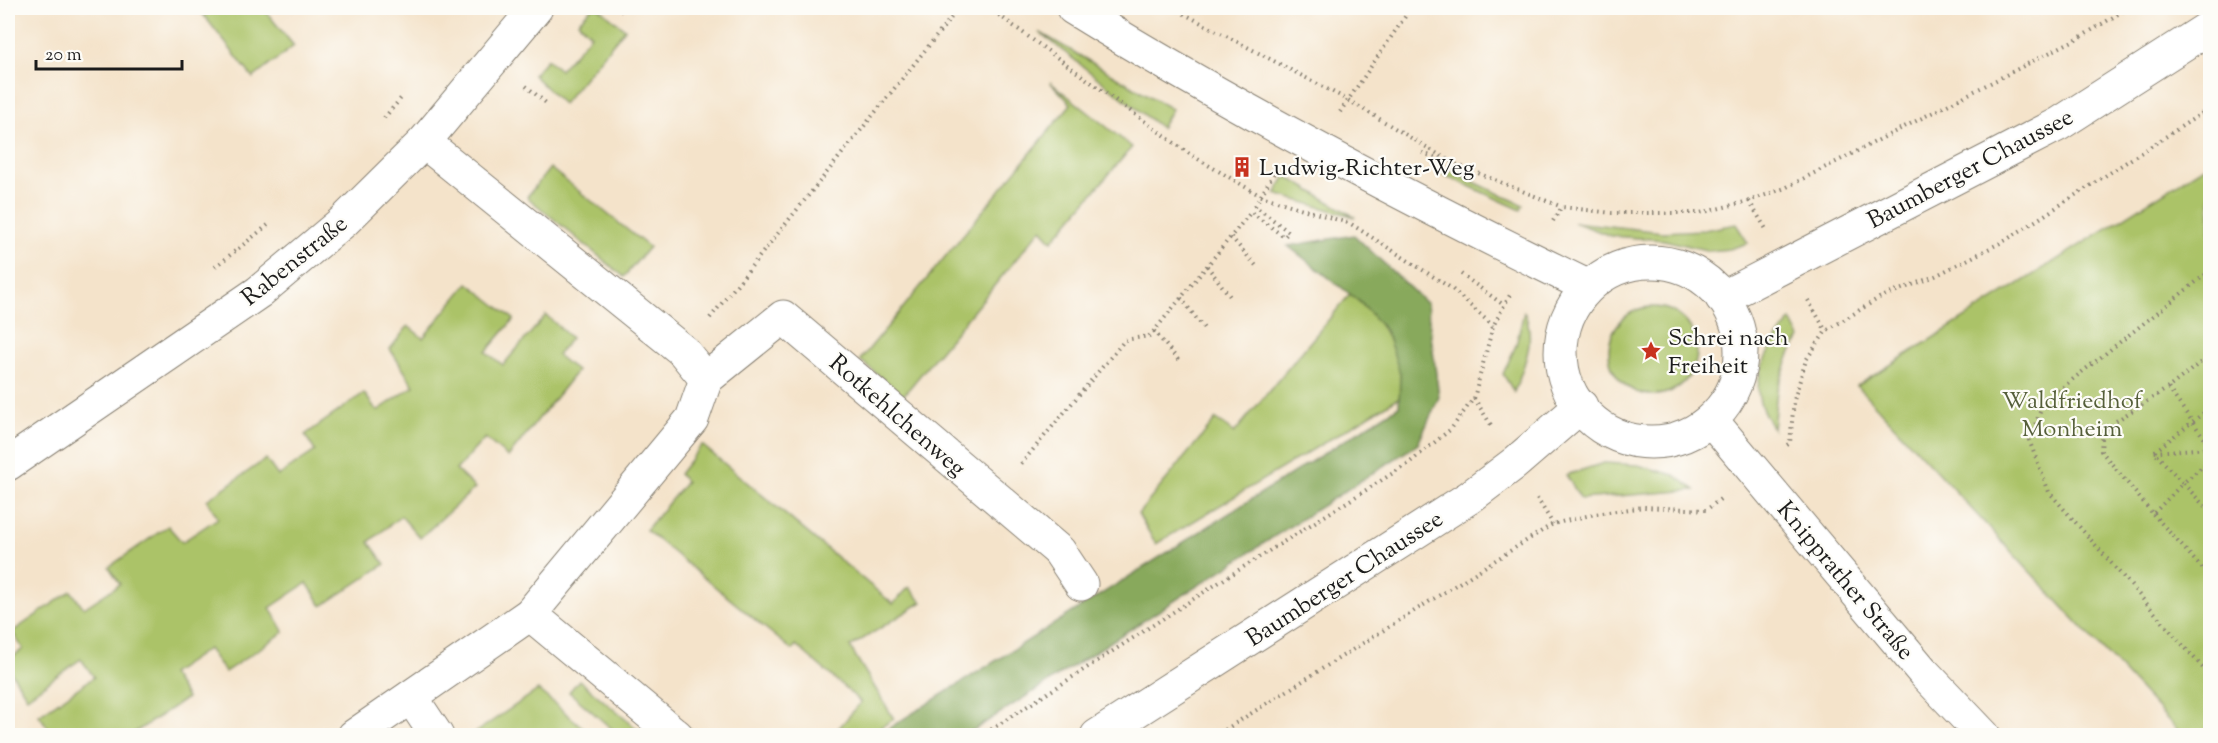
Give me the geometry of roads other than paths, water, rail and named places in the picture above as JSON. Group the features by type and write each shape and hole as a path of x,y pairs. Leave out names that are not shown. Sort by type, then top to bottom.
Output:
{"street":[{"name":"Rabenstraße","path":"8,464 259,292 344,221 424,142 536,8"},
{"path":"1072,8 1305,141 1587,286"},
{"name":"Baumberger Chaussee","path":"1722,298 2059,124 2211,27"},
{"path":"354,735 530,614 692,419 706,379 683,351 424,142"},
{"path":"1642,260 1673,263 1701,276 1722,298 1736,322 1741,349 1739,375 1729,400 1712,420 1687,436 1658,443 1629,440 1601,427 1581,406 1565,378 1560,345 1568,313 1587,286 1612,268 1642,260"},
{"name":"Rotkehlchenweg","path":"706,379 783,317 1059,551 1081,584"},
{"name":"Baumberger Chaussee","path":"1097,735 1470,497 1581,406"},
{"name":"Knipprather Straße","path":"1712,420 1924,673 1984,735"},
{"path":"530,614 677,735"},
{"path":"411,697 438,735"}],"place":[{"name":"Ludwig-Richter-Weg","path":"1242,167"},
{"name":"Schrei nach Freiheit","path":"1651,351"}],"park label":[{"name":"Waldfriedhof Monheim","path":"2072,414"}]}
